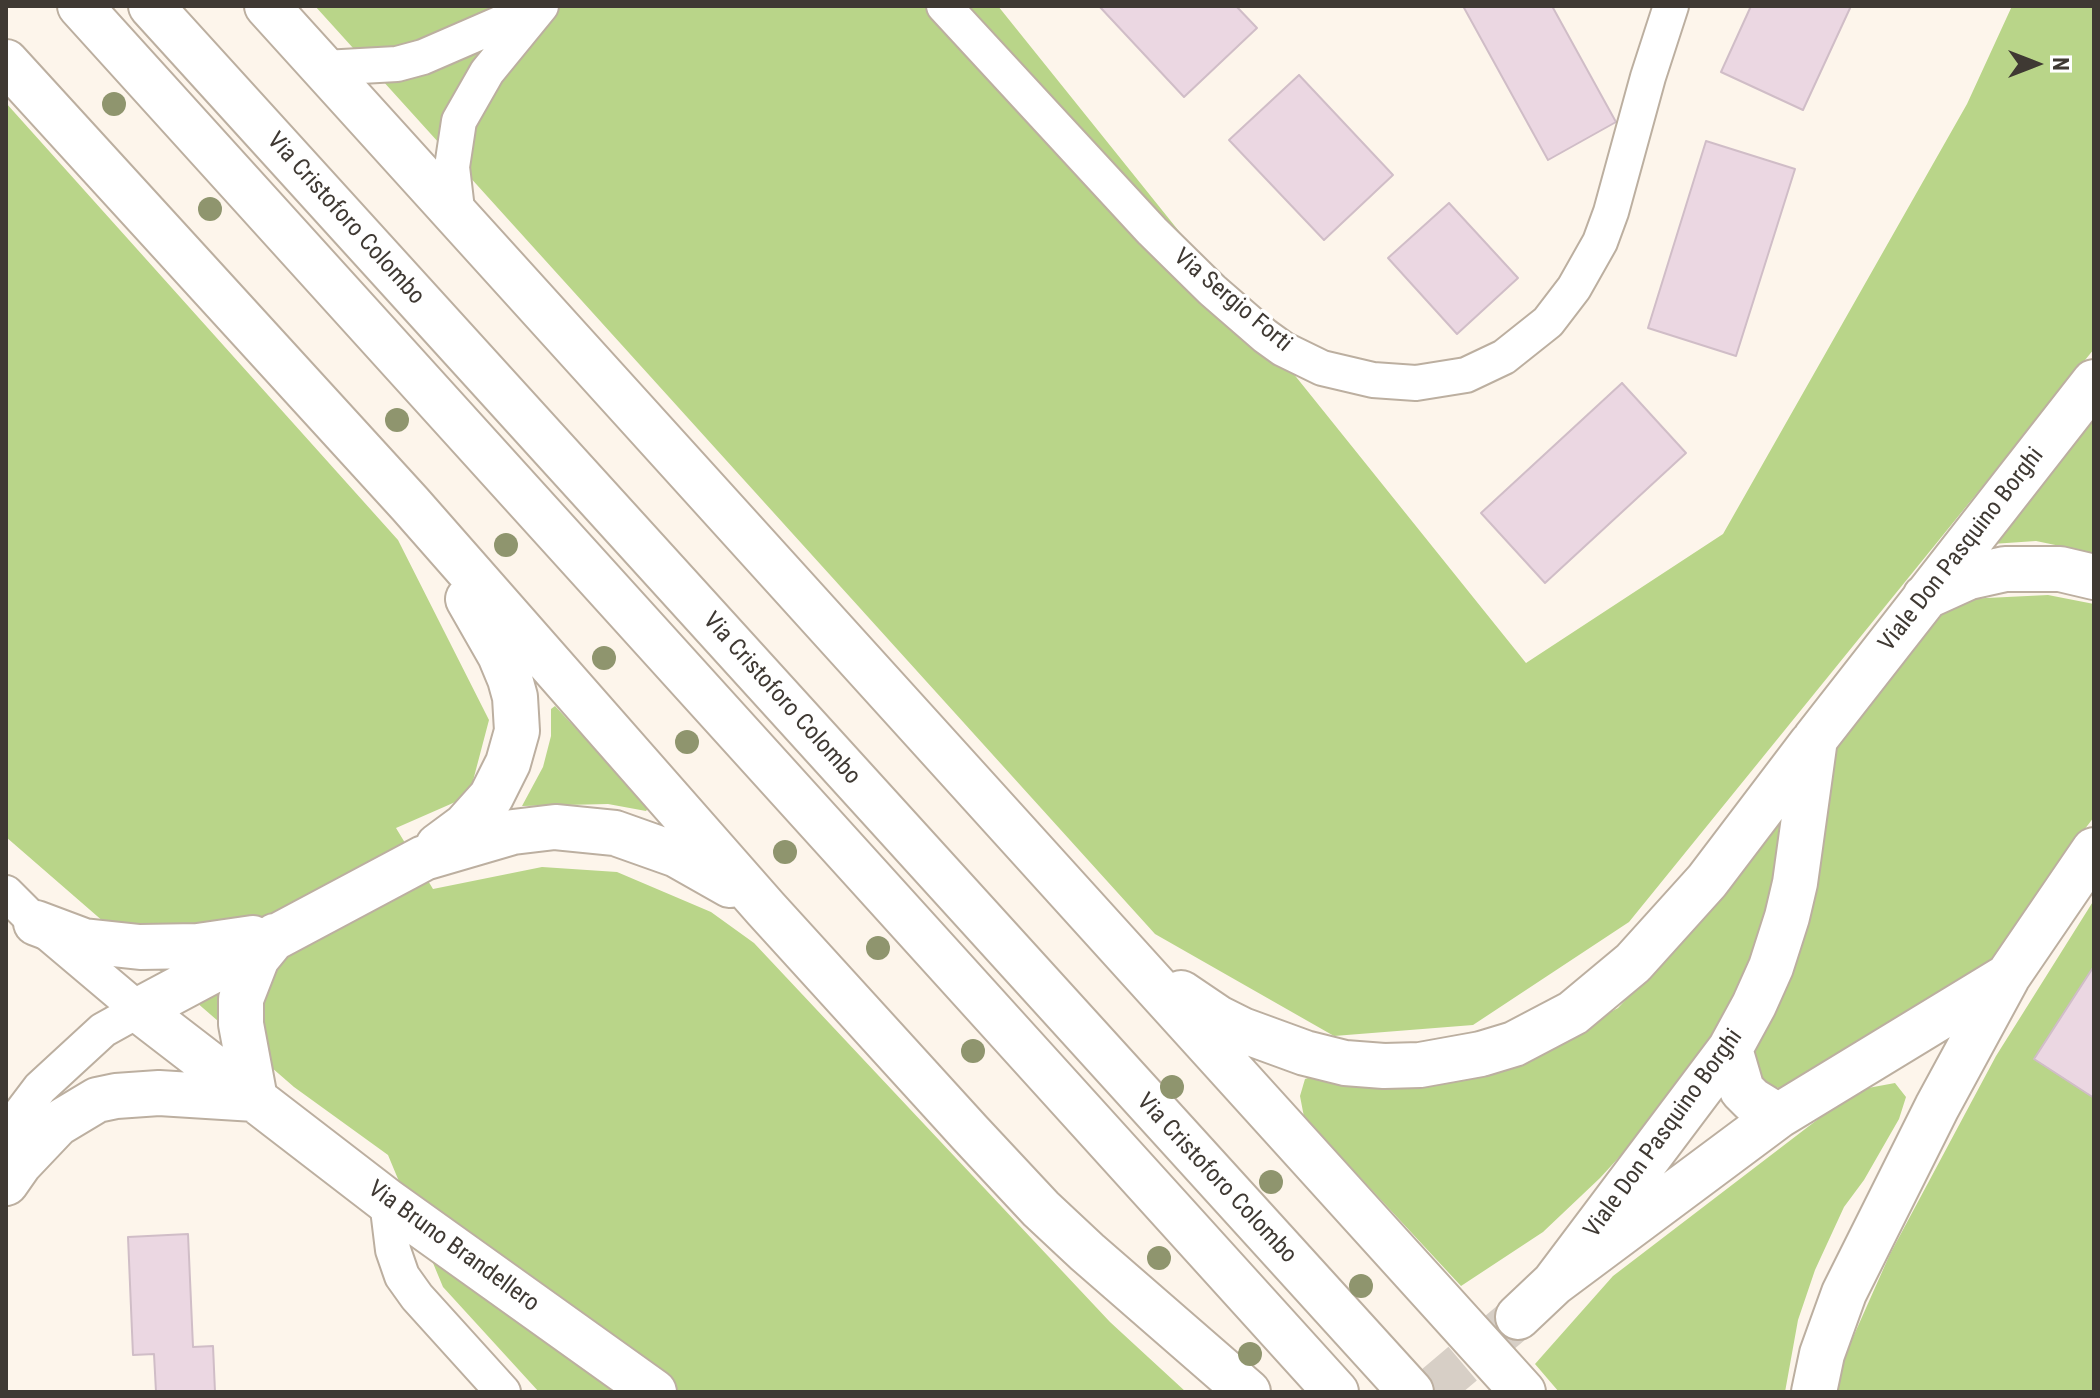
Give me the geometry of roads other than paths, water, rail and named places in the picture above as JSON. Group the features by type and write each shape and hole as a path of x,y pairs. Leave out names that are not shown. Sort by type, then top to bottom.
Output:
{"main road":[{"path":"80,6 1336,1392"},
{"name":"Via Cristoforo Colombo","path":"151,6 1411,1392"},
{"path":"267,6 1523,1392"},
{"path":"6,62 410,504 766,909 1041,1209 1133,1294 1248,1392"},
{"name":"Viale Don Pasquino Borghi","path":"1554,1283 1730,1049 1764,984 1783,933 1795,883 1815,739 2094,382"},
{"path":"410,504 500,655 515,697 517,715 517,731 508,763 491,797 465,826 424,858"},
{"path":"1923,598 1969,577 2005,569 2060,569 2094,577"},
{"path":"1134,962 1218,1018 1284,1046 1324,1058 1364,1065 1399,1066 1441,1062 1500,1049 1528,1039 1573,1013 1633,963 1707,881 1815,739"},
{"path":"139,1010 424,858 534,828 575,828 615,833 677,855 766,909"},
{"name":"Viale Don Pasquino Borghi","path":"1554,1283 1778,1116 2008,976 2094,850"},
{"path":"21,908 84,941 140,947 198,946 275,935"},
{"path":"6,1183 20,1163 57,1124 97,1100 159,1093 255,1099 244,1048 241,999 257,958 275,935"},
{"path":"1814,1392 1829,1332 1844,1293 1937,1107 2008,976"},
{"name":"Via Bruno Brandellero","path":"139,1010 387,1201 654,1392"},
{"path":"1730,1049 1742,1090 1778,1116"},
{"path":"1518,1317 1554,1283"}],"street":[{"path":"324,68 397,64 423,57 540,6"},
{"path":"458,218 452,167 459,121 487,72 540,6"},
{"name":"Via Sergio Forti","path":"944,6 1152,231 1265,336 1283,349 1322,368 1373,380 1416,383 1466,375 1504,357 1548,322 1574,288 1600,242 1611,212 1671,6"},
{"path":"6,1155 15,1121 40,1088 103,1030 139,1010 21,908"},
{"path":"387,1201 393,1250 402,1276 417,1297 503,1392"}],"tunnel":[{"path":"1429,1392 1518,1317"}]}
